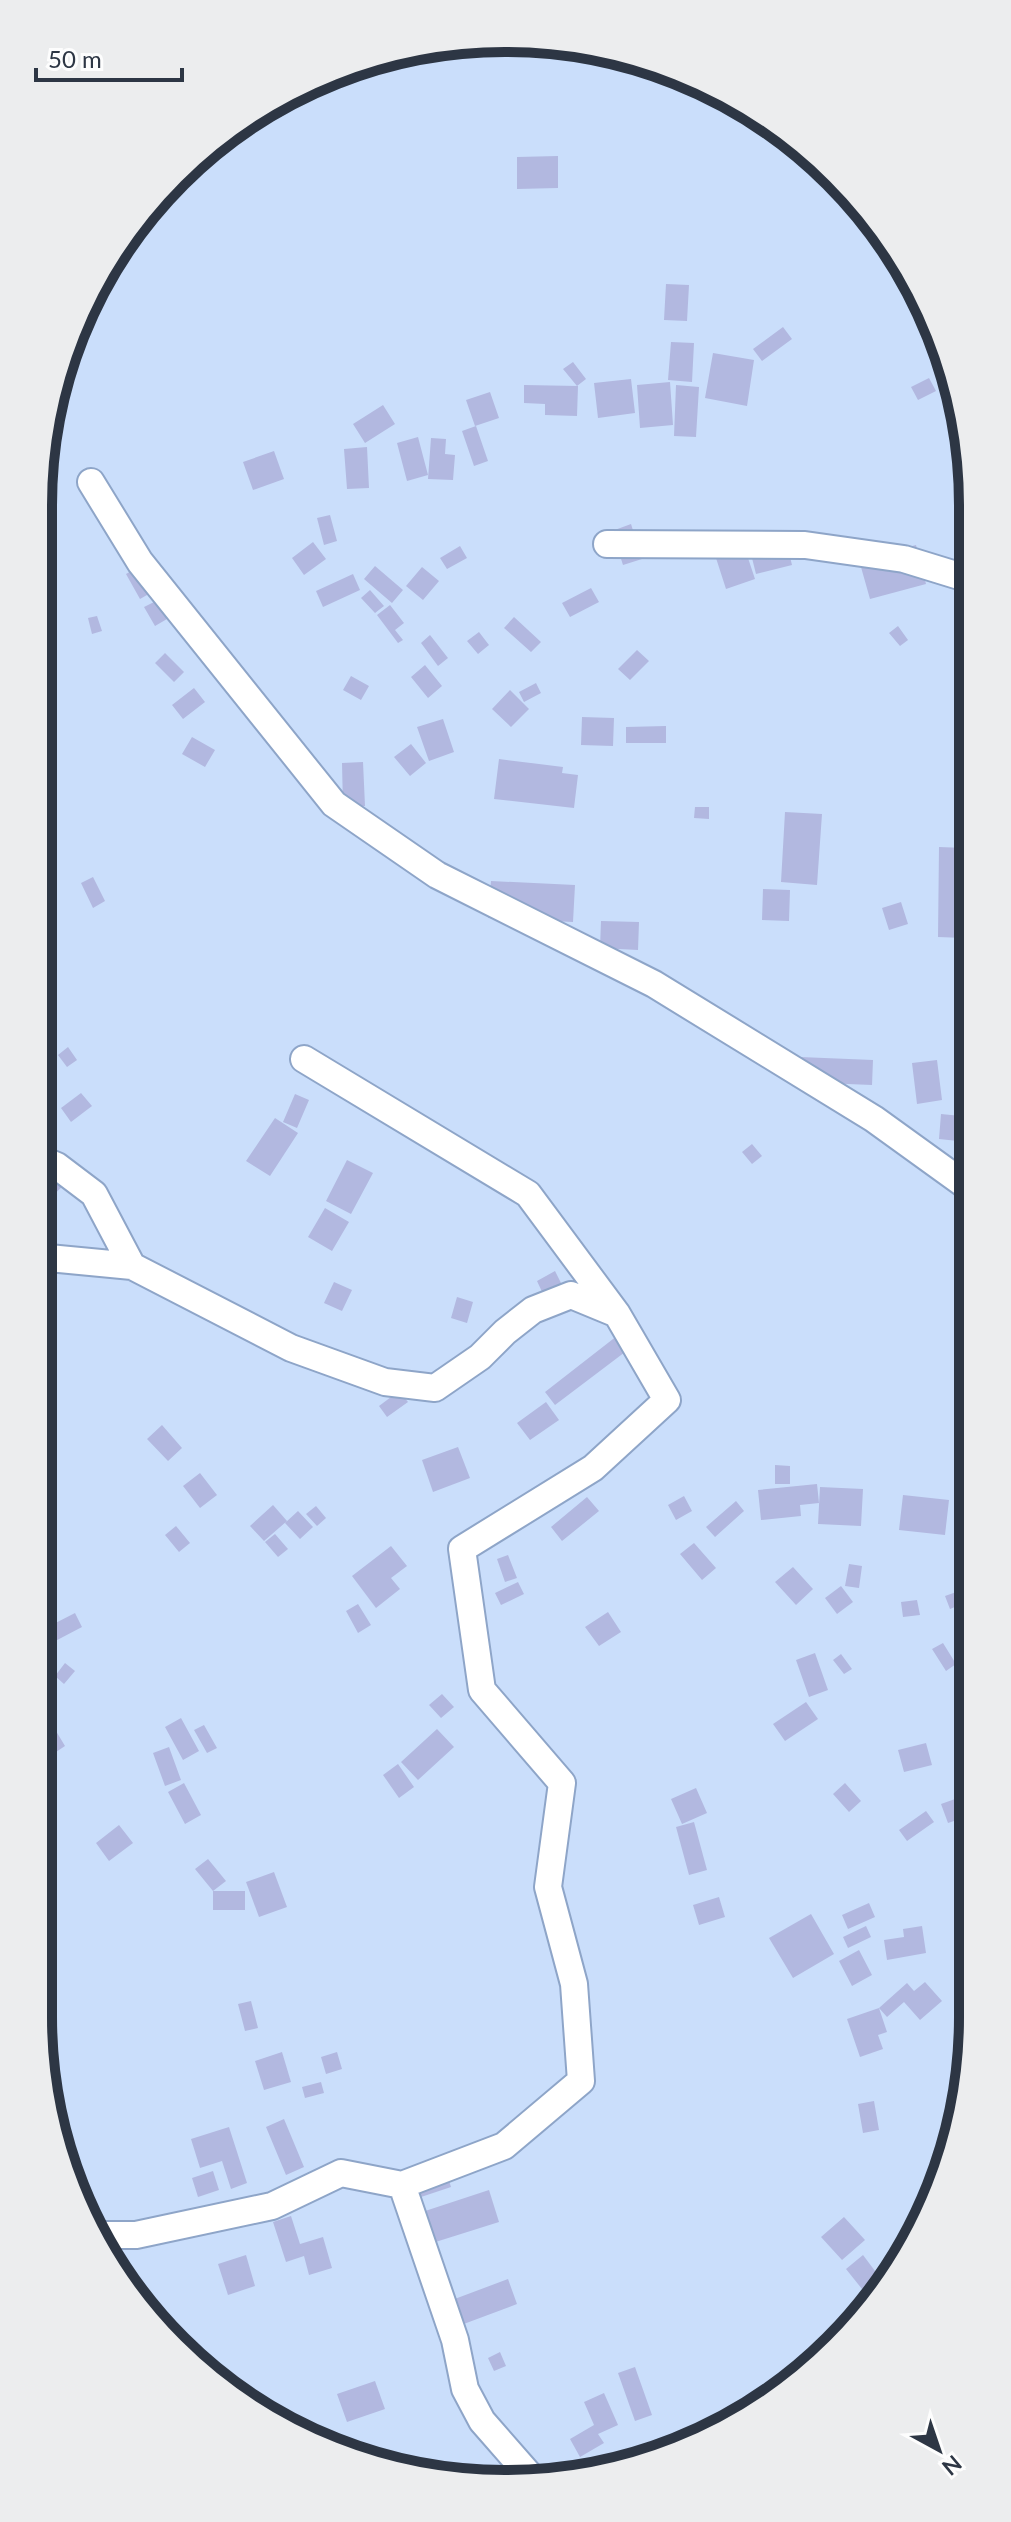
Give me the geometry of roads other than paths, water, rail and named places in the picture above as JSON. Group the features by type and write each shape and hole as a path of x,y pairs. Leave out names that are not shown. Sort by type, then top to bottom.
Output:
{"street":[{"path":"91,482 140,562 334,804 437,875 667,992 874,1119 959,1180"},
{"path":"607,544 805,545 904,559 959,577"},
{"path":"109,2235 136,2235 272,2206 341,2173 402,2185 504,2146 581,2081 574,1984 548,1887 562,1783 482,1690 462,1549 593,1468 667,1400 617,1314 528,1194 304,1059"},
{"path":"52,1164 94,1194 132,1266"},
{"path":"52,1258 132,1266 291,1348 385,1382 435,1388 480,1357 533,1310 571,1295 617,1314"},
{"path":"402,2185 455,2340 465,2389 482,2421 524,2469"}]}
